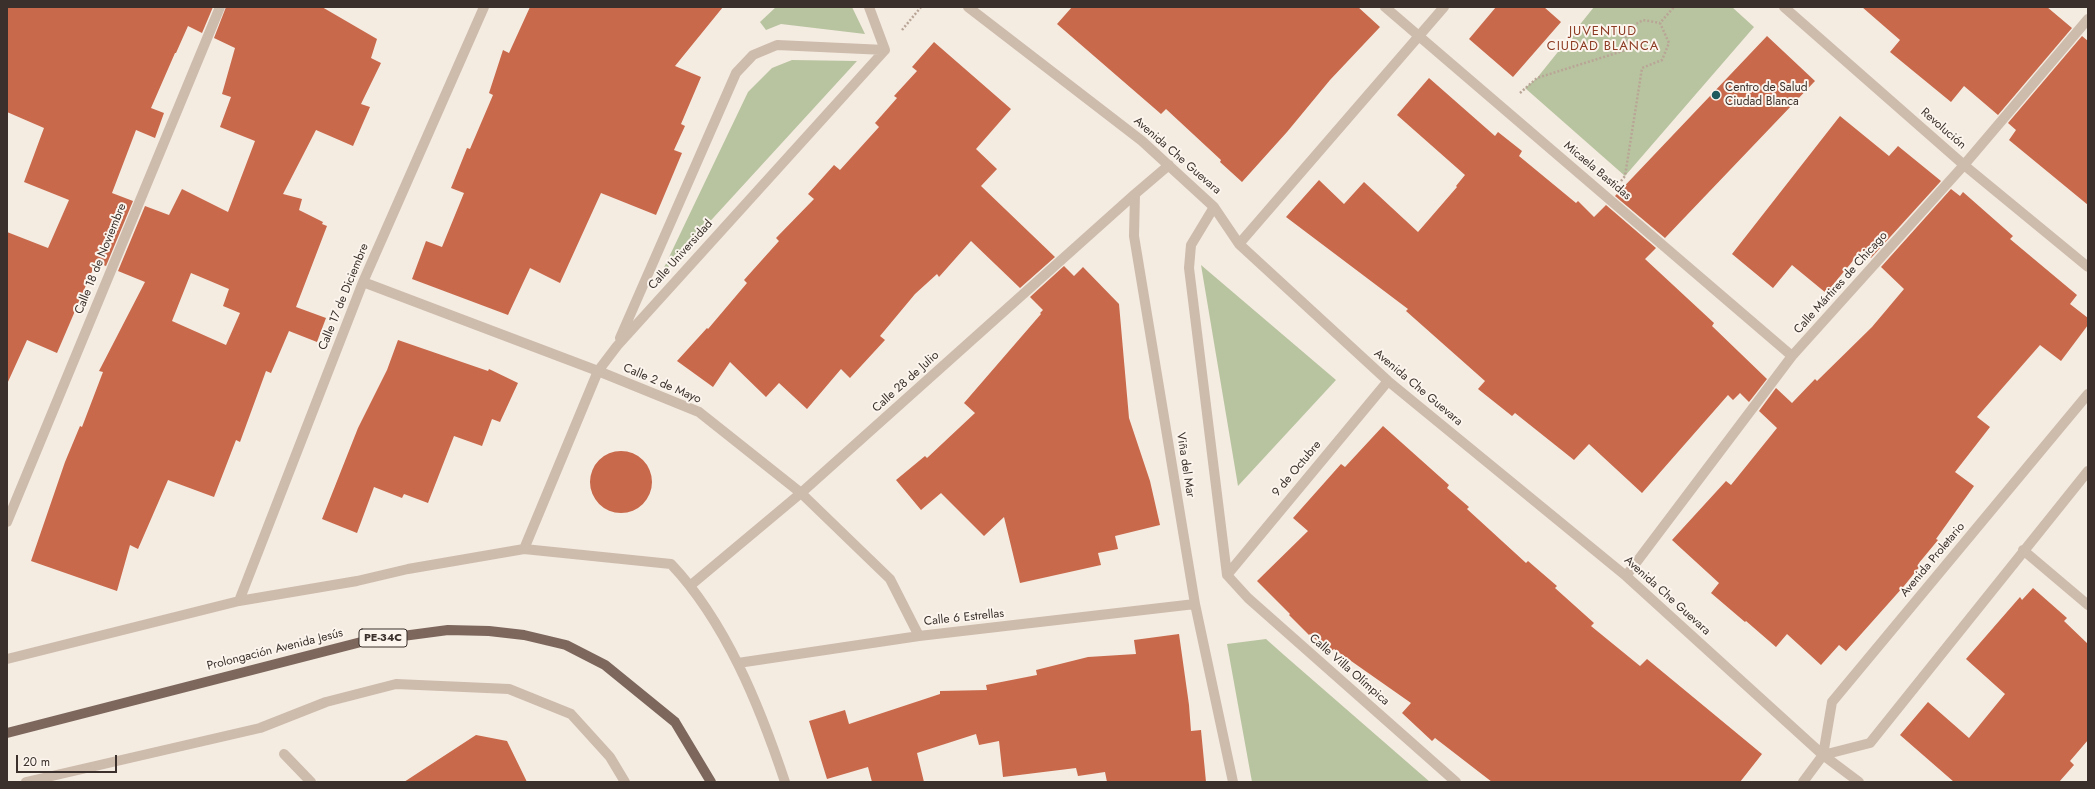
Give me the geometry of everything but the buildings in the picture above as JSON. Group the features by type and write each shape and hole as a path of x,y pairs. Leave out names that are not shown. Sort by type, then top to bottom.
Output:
{"main road":[{"name":"Prolongación Avenida Jesús","path":"7,733 365,641 448,630 490,631 524,636 566,645 606,665 675,722 711,782"}],"street":[{"name":"Calle 18 de Noviembre","path":"7,522 220,7"},
{"name":"Calle 17 de Diciembre","path":"239,601 363,282 484,7"},
{"path":"617,346 736,73 753,55 777,45 885,50 869,7"},
{"name":"Avenida Che Guevara","path":"968,7 1142,141 1214,207 1239,244 1388,381 1626,576 1823,755 1860,782"},
{"name":"Micaela Bastidas","path":"1385,7 1792,356"},
{"path":"1239,244 1444,7"},
{"name":"Revolución","path":"1784,7 1964,165 2088,267"},
{"name":"Calle Mártires de Chicago","path":"1626,576 1792,356 1964,165 2088,19"},
{"name":"Calle Universidad","path":"524,549 598,371 617,346 885,50"},
{"path":"1135,194 1169,165"},
{"name":"Calle 28 de Julio","path":"690,585 801,493 1135,194"},
{"name":"Viña del Mar","path":"1135,194 1134,236 1195,604 1233,782"},
{"path":"1214,207 1191,245 1189,268 1227,574"},
{"name":"Calle 2 de Mayo","path":"363,282 598,371 699,412 801,493 890,579 919,636"},
{"name":"9 de Octubre","path":"1227,574 1388,381"},
{"name":"Avenida Proletario","path":"1803,782 1823,755 1832,702 2088,394"},
{"path":"1823,755 1870,743 2023,550 2088,471"},
{"path":"7,659 239,601 357,581 408,569 524,549 671,564 690,585 738,663 785,782"},
{"path":"2023,550 2088,605"},
{"name":"Calle Villa Olímpica","path":"1227,574 1248,598 1456,782"},
{"name":"Calle 6 Estrellas","path":"738,663 919,636 1195,604"},
{"path":"26,782 260,728 326,702 396,684 509,689 571,714 610,757 625,782"},
{"path":"284,754 312,782"}],"path":[{"path":"1660,23 1674,7"},
{"path":"1505,109 1537,78 1626,50 1626,30 1643,20 1660,23"},
{"path":"1608,197 1625,176 1642,68 1662,60 1669,43 1660,23"}],"green space":[{"path":"776,7 852,7 865,34 781,24 766,30 760,22"},
{"path":"1594,7 1732,7 1754,27 1625,176 1525,88 1537,78"},
{"path":"792,60 857,61 660,276 748,92 772,68"},
{"path":"1201,265 1336,380 1238,486"},
{"path":"1266,639 1430,782 1252,782 1227,644"}],"place":[{"name":"Centro de Salud Ciudad Blanca","path":"1716,95"}],"district":[{"name":"JUVENTUD CIUDAD BLANCA","path":"1603,40"}]}
